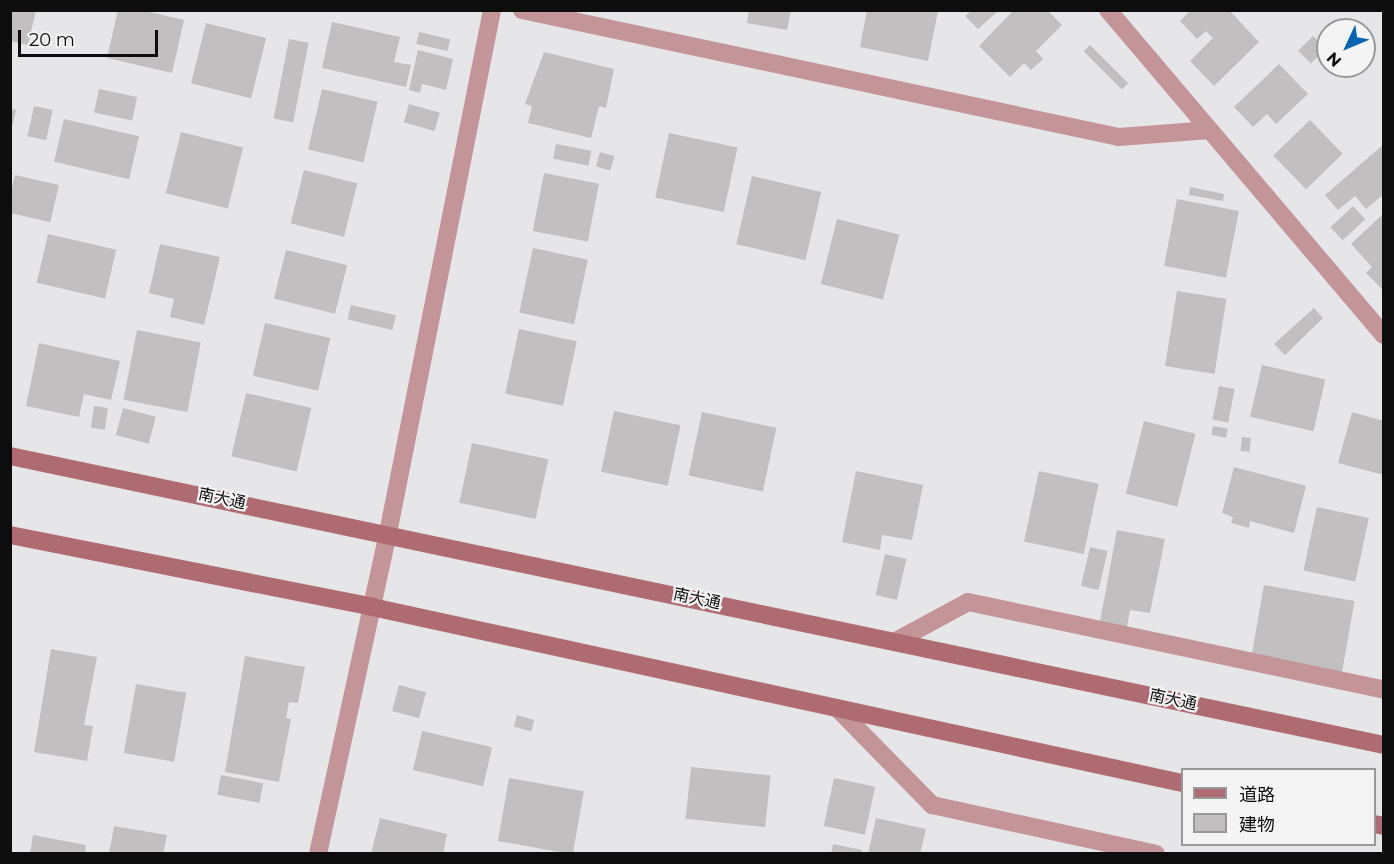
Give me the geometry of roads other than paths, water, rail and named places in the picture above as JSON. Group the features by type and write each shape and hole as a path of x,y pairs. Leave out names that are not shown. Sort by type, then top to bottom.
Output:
{"main road":[{"name":"南大通","path":"10,456 388,533 1383,745"},
{"path":"10,536 372,607 1181,783"}],"street":[{"path":"318,854 388,533 492,10"},
{"path":"522,10 1119,136 1210,130"},
{"path":"1108,10 1383,335"},
{"path":"896,641 968,602 1383,690"},
{"path":"837,708 932,806 1156,854"}]}
